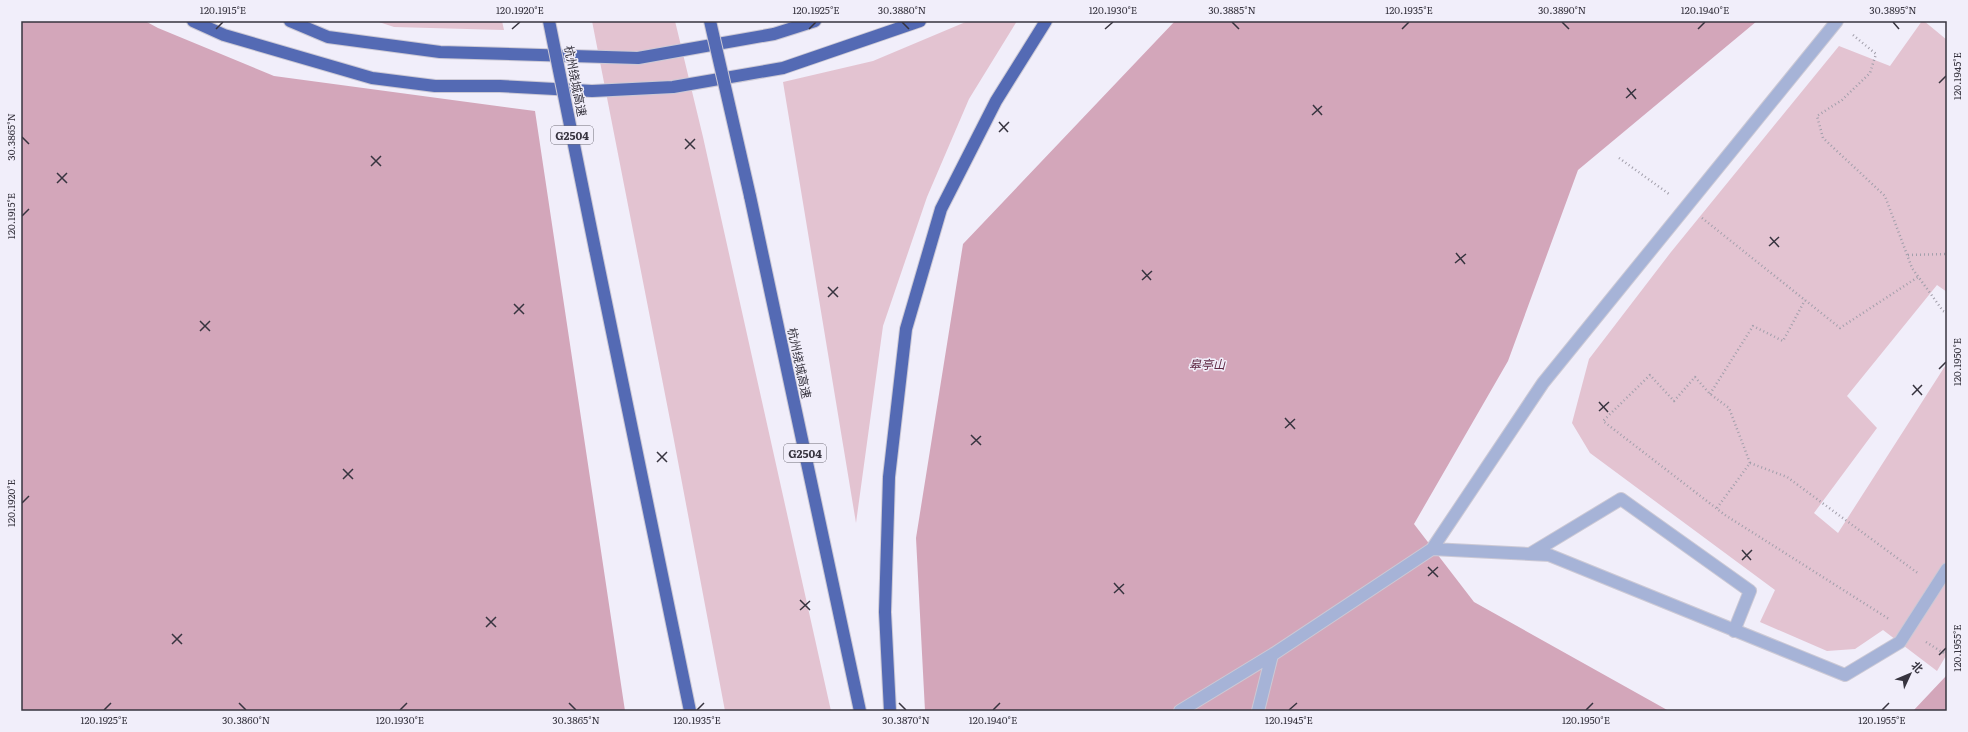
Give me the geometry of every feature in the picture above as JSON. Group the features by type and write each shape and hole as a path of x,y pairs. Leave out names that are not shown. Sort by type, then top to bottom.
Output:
{"highway":[{"path":"193,21 224,35 372,78 434,86 500,86 592,91 674,87 783,68 920,21"},
{"path":"290,21 328,37 440,52 638,58 774,34 815,21"},
{"name":"杭州绕城高速","path":"549,21 690,711"},
{"name":"杭州绕城高速","path":"710,21 750,196 860,711"},
{"path":"890,711 885,612 889,477 906,329 941,208 996,101 1046,21"}],"lane":[{"path":"1180,711 1272,655 1432,549 1543,383 1837,21"},
{"path":"1530,554 1621,500 1750,591 1734,631"},
{"path":"1432,549 1549,555 1845,675 1900,642 1947,569"},
{"path":"1258,711 1272,655"}],"path":[{"path":"1837,21 1876,54 1870,73 1842,100 1816,116 1823,138 1885,196 1912,268 1943,310 1947,313"},
{"path":"1619,158 1687,206 1840,328 1918,277"},
{"path":"1907,255 1947,254"},
{"path":"1710,394 1753,326 1783,341 1805,300"},
{"path":"1921,576 1787,477 1750,463 1729,408 1710,394 1696,377 1674,401 1650,374 1603,421 1717,508 1945,654 1947,649"},
{"path":"1717,508 1750,463"}],"shaded area":[{"path":"376,21 502,21 504,30 394,27"},
{"path":"592,21 675,21 703,137 831,711 725,711"},
{"path":"968,21 1017,21 969,99 927,197 883,326 856,523 783,82 873,61"},
{"path":"1922,21 1924,21 1947,40 1947,292 1937,285 1847,396 1877,428 1814,513 1838,533 1947,363 1947,654 1937,671 1883,630 1855,649 1827,651 1760,622 1775,590 1590,453 1572,423 1589,359 1671,252 1839,46 1890,66"}],"green space":[{"path":"21,21 145,21 158,28 274,76 535,111 625,711 21,711"},
{"name":"皋亭山","path":"1175,21 1757,21 1578,170 1508,361 1414,524 1474,602 1669,711 925,711 916,538 963,244"},
{"path":"1947,674 1947,711 1913,711 1946,676"}]}
